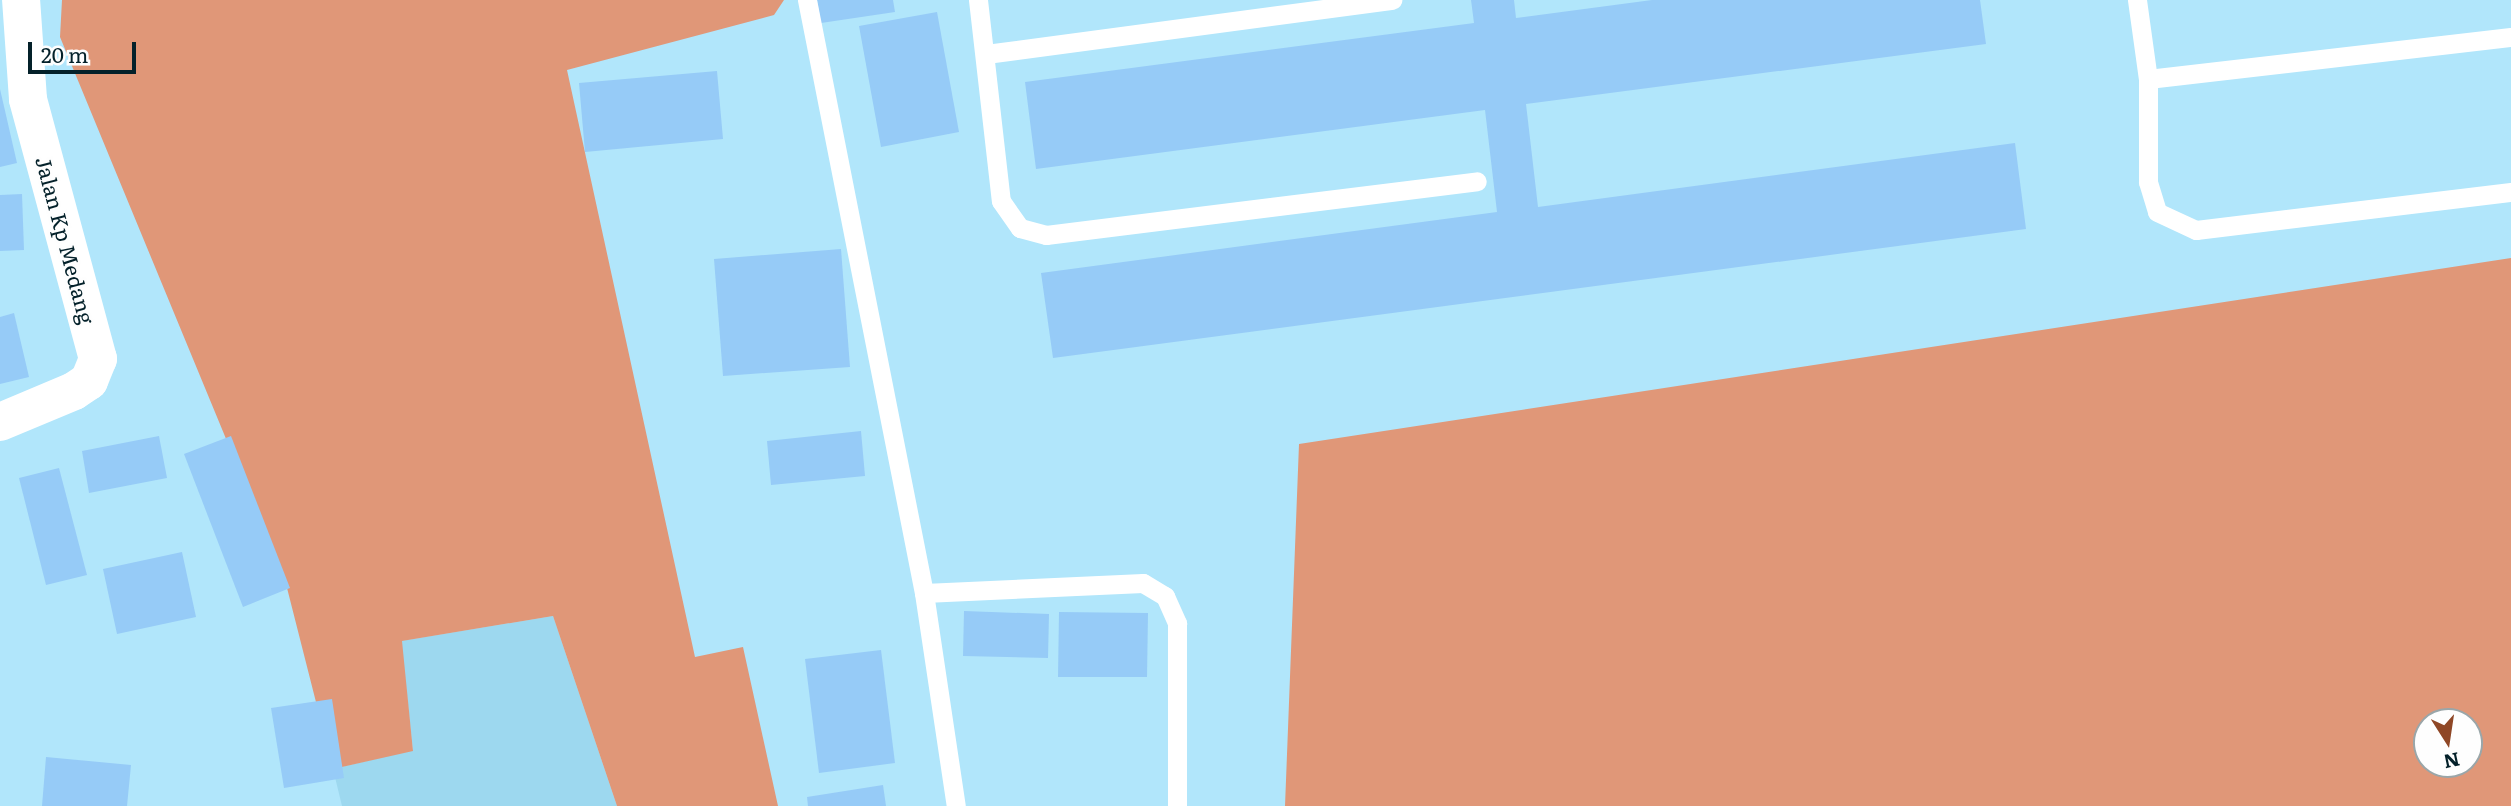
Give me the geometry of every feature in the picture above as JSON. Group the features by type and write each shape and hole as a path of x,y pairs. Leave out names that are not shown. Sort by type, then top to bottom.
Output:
{"street":[{"name":"Jalan Kp Medang","path":"0,422 74,391 89,381 99,359 28,99 14,10"}],"lane":[{"path":"807,0 924,593 956,806"},
{"path":"978,0 1001,201 1020,228 1046,235 1477,181"},
{"path":"986,54 1392,0"},
{"path":"2137,0 2148,79 2148,181 2157,212 2196,230 2511,191"},
{"path":"2148,79 2511,37"},
{"path":"924,593 1143,583 1165,596 1177,623 1177,806"}],"shaded area":[{"path":"62,0 784,0 774,15 567,70 695,657 743,647 778,806 617,806 553,616 402,641 413,751 333,769 286,584 60,37"},
{"path":"2511,258 2511,806 1285,806 1299,444"},
{"path":"553,616 617,806 342,806 333,769 413,750 401,641"}],"building":[{"path":"817,0 893,0 895,12 821,23"},
{"path":"1471,0 1514,0 1516,18 1652,0 1980,0 1986,44 1526,104 1538,207 2015,143 2026,229 1053,358 1041,273 1497,212 1485,110 1036,169 1025,82 1474,23"},
{"path":"937,12 959,132 881,147 859,26"},
{"path":"717,71 723,139 585,152 579,83"},
{"path":"0,89 17,163 0,167"},
{"path":"22,194 24,250 0,251 0,195"},
{"path":"841,249 850,367 723,376 714,259"},
{"path":"14,313 29,377 0,384 0,317"},
{"path":"861,431 865,476 771,485 767,441"},
{"path":"159,436 167,478 89,493 82,451"},
{"path":"231,436 290,588 243,607 184,454"},
{"path":"59,468 87,575 46,585 19,478"},
{"path":"182,552 196,617 117,634 103,569"},
{"path":"964,611 1049,614 1048,658 963,656"},
{"path":"1059,612 1148,613 1147,677 1058,677"},
{"path":"881,650 895,763 819,773 805,659"},
{"path":"332,699 344,778 284,788 271,708"},
{"path":"46,757 131,765 127,806 42,806"},
{"path":"883,785 886,806 808,806 807,797"}]}
